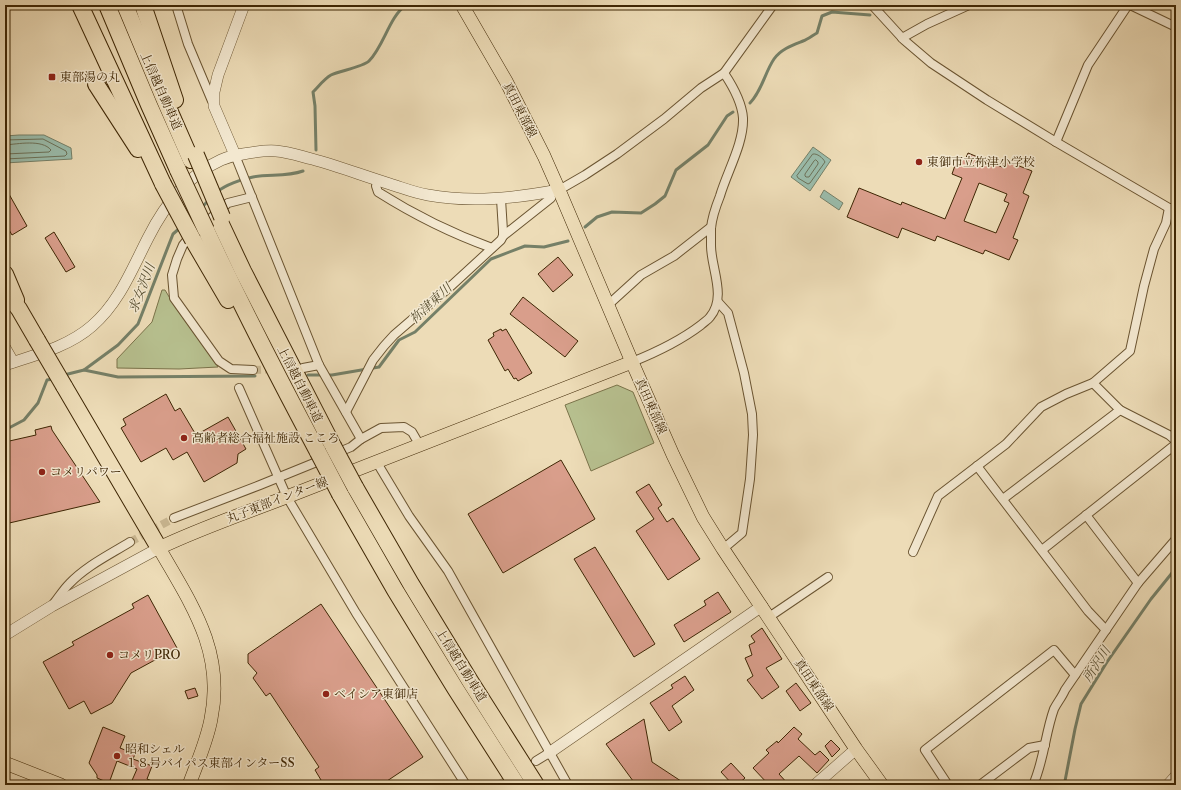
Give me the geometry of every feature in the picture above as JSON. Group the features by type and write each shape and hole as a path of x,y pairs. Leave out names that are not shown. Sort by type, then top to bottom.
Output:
{"highway":[{"path":"80,5 163,184 193,240 237,315 282,384"},
{"name":"上信越自動車道","path":"107,5 140,85 178,170 230,282 282,384 325,449 355,487 411,584 536,785"},
{"name":"上信越自動車道","path":"125,5 160,89 194,157 242,271 271,327 325,449 340,494 395,590 517,785"},
{"path":"143,5 194,157"},
{"path":"96,84 125,130 163,184"},
{"path":"5,274 19,309"},
{"path":"5,290 19,309 159,548"}],"main road":[{"name":"真田東部線","path":"462,5 506,81 528,124 555,194 608,305 676,461 703,517 856,749 882,785"},
{"name":"丸子東部インター線","path":"159,548 185,536 632,362"},
{"path":"159,548 197,617 208,642 213,664 214,692 211,719 189,785"},
{"path":"5,763 61,785"}],"street":[{"path":"176,5 188,44 236,155 320,368 361,439"},
{"path":"214,106 214,92 218,75 244,5"},
{"path":"346,412 371,364 394,335 451,286 501,240 503,236 555,194 617,154 664,119 701,88 724,74 773,5"},
{"path":"872,5 902,38 931,63 987,100 1056,142 1173,210 1154,249 1144,286 1130,351 1093,383 1066,394 1041,407 1006,444 938,496 912,552"},
{"path":"902,38 927,24 969,5"},
{"path":"1056,142 1088,66 1129,5 1176,27"},
{"path":"632,362 667,347 692,332 711,316 718,302 717,281 711,253 711,227 720,196 733,162 742,130 743,116 738,97 731,83 724,74"},
{"path":"5,348 9,364 62,345 78,337 92,326 115,300 158,220 180,190 210,166 222,159 236,155 264,151 284,152 327,163 427,195 449,198 480,200 555,194"},
{"path":"378,180 376,186 378,192 422,218 460,236 492,248"},
{"path":"251,194 228,203 188,238 183,245 172,275 174,298 219,361 231,369 253,370"},
{"path":"501,199 503,236"},
{"path":"608,305 641,275 674,256 711,227"},
{"path":"718,302 728,313 744,373 752,414 753,435 750,478 742,532 723,549"},
{"path":"303,368 320,368"},
{"path":"1093,383 1120,410 1169,435 1176,441"},
{"path":"239,388 287,496 356,613 466,785"},
{"path":"1003,499 1120,410"},
{"path":"174,518 313,464 351,447 361,439 381,428 404,427 412,432 419,444"},
{"path":"1042,550 1176,444"},
{"path":"376,461 409,516 448,571 568,785"},
{"path":"977,466 1088,611 1106,630"},
{"path":"1086,515 1138,583"},
{"path":"1033,785 1038,773 1048,729 1055,708 1138,583 1176,539"},
{"path":"52,606 68,584 79,574 130,542"},
{"path":"5,635 52,606 159,548"},
{"path":"536,761 765,612 828,576"},
{"path":"948,785 924,750 1054,650 1075,676"},
{"path":"980,785 1029,748 1045,745"},
{"path":"815,785 856,749"},
{"path":"1168,785 1176,776"}],"green space":[{"path":"162,290 165,290 174,305 208,349 218,367 179,369 117,368 117,359 152,322"},
{"path":"617,385 633,392 654,443 591,471 565,405"}],"water":[{"path":"44,135 71,148 72,159 5,163 5,136"},
{"path":"813,147 831,160 810,191 791,177"},
{"path":"824,190 843,203 839,210 820,197"}],"building":[{"path":"968,153 1002,167 1004,160 1032,171 1023,193 1029,196 1013,238 1018,240 1009,260 985,250 983,254 937,236 935,241 902,228 898,238 847,217 859,188 901,205 902,202 945,219 962,178 952,174 958,157 965,160","holes":["979,183 1007,194 1004,201 1009,203 996,233 964,221"]},
{"path":"5,187 27,226 12,235 5,223"},
{"path":"54,232 75,267 66,272 45,238"},
{"path":"558,257 573,275 553,292 538,274"},
{"path":"523,297 578,341 565,357 510,314"},
{"path":"501,329 502,331 506,329 532,373 518,381 516,378 514,379 508,369 505,371 488,340 494,336 493,333"},
{"name":"高齢者総合福祉施設 こころ","path":"166,394 175,411 180,408 196,435 228,417 246,449 238,454 237,463 204,482 187,452 173,460 166,448 141,462 121,428 126,425 123,419"},
{"name":"コメリパワー","path":"51,426 52,430 100,502 5,524 5,442 36,435 35,430"},
{"path":"561,460 595,519 503,573 468,514"},
{"path":"649,484 662,505 658,508 667,522 673,518 700,559 668,580 636,531 654,519 636,492"},
{"path":"595,547 655,644 634,657 574,559"},
{"path":"718,592 731,612 684,642 674,625 706,605 704,601"},
{"name":"コメリPRO","path":"148,595 177,648 131,673 112,703 91,714 84,701 69,709 43,662 74,645 72,642 134,608 132,604"},
{"name":"ベイシア東御店","path":"321,604 423,757 381,785 324,785 315,770 319,767 270,693 266,696 253,678 257,673 248,663 248,654"},
{"path":"762,628 782,659 766,668 779,687 762,699 747,680 753,676 745,658 752,655 749,645 755,642 751,636"},
{"path":"685,676 694,690 672,706 682,722 669,731 650,703 673,688 671,685"},
{"path":"796,683 811,703 800,711 786,691"},
{"path":"195,688 198,696 188,699 185,691"},
{"path":"644,719 652,762 687,785 636,785 606,744"},
{"path":"103,727 125,736 120,748 135,754 133,759 152,766 147,779 162,785 130,785 137,769 117,761 109,783 97,778 97,775 89,763"},
{"path":"794,727 802,734 798,739 815,755 820,751 829,760 817,773 799,756 779,774 789,785 769,785 753,768 769,753 766,750 777,741 778,743"},
{"path":"831,740 840,749 832,757 825,746"},
{"path":"731,763 745,778 737,785 733,785 721,772"}],"waterway":[{"name":"求女沢川","path":"316,150 315,106 313,92 331,75 362,65 369,61 379,48 395,17 406,5"},
{"name":"祢津東川","path":"750,103 758,93 774,59 787,48 817,33 822,16 832,12 870,15"},
{"name":"祢津東川","path":"585,227 597,217 612,212 641,213 655,204 665,196 676,170 708,145 727,116 733,112"},
{"name":"求女沢川","path":"217,192 229,185 249,178 290,174 303,171"},
{"name":"求女沢川","path":"201,208 210,199"},
{"name":"求女沢川","path":"64,375 84,370 118,345 138,324 173,234 181,227"},
{"name":"祢津東川","path":"308,375 332,375 379,367 399,340 415,332 491,259 525,246 544,247 568,241"},
{"name":"祢津東川","path":"84,370 118,377 255,376"},
{"name":"求女沢川","path":"5,430 24,420 38,403 47,380 53,379"},
{"name":"所沢川","path":"1062,785 1065,781 1081,704 1107,662 1151,599 1176,568"}],"tunnel":[{"path":"253,370 276,369"},
{"path":"130,542 174,518"},
{"path":"498,785 513,776"}],"place":[{"name":"東部湯の丸","path":"52,77"},
{"name":"東御市立祢津小学校","path":"919,162"},
{"name":"高齢者総合福祉施設 こころ","path":"184,438"},
{"name":"コメリパワー","path":"42,472"},
{"name":"コメリPRO","path":"110,655"},
{"name":"ベイシア東御店","path":"326,694"},
{"name":"昭和シェル １８号バイパス東部インターSS","path":"117,756"}]}
